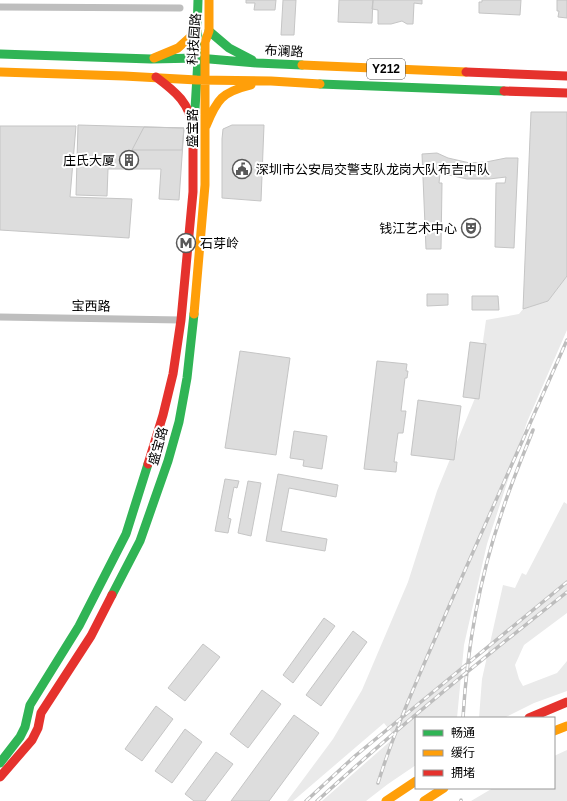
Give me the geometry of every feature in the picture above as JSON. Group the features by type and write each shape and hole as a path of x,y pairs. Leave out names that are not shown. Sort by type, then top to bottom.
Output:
{"main road":[{"name":"科技园路","path":"198,0 201,79"},
{"name":"科技园路","path":"201,58 209,31 209,0"},
{"path":"151,59 178,48 198,31"},
{"path":"209,31 218,41 237,54 253,62 246,80"},
{"name":"布澜路","path":"0,54 151,59 201,58 253,62 567,76"},
{"name":"Y212","path":"0,72 246,80 346,86 384,86 567,94"},
{"path":"156,77 184,101 193,119 193,129"},
{"name":"盛宝路","path":"0,777 32,740 38,728 41,713 90,636 140,541 168,461 179,422 187,378 197,291 205,186 206,126 201,79"},
{"name":"盛宝路","path":"0,763 21,737 30,705 79,626 126,534 163,415 173,374 181,320 193,192 193,129 201,79"},
{"path":"206,126 217,100 224,94 239,87 271,81"},
{"path":"531,717 567,702"},
{"path":"555,731 567,726"},
{"path":"386,801 415,782"},
{"path":"424,801 442,789"}],"street":[{"path":"0,7 180,8"},
{"name":"宝西路","path":"0,317 181,320"}],"shaded area":[{"path":"567,276 567,330 527,422 487,544 464,645 457,717 415,717 415,766 366,801 322,801 395,737 384,723 293,801 287,801 333,739 362,690 408,582 437,491 475,398 486,320 519,314 523,309 548,301"},
{"path":"564,502 567,504 567,613 524,645 515,665 519,679 523,686 557,673 567,661 567,691 534,703 506,717 479,717 482,679 503,585 515,588 522,573 526,575"},
{"path":"567,750 567,801 471,801 491,789 555,789 555,756"}],"building":[{"path":"246,0 276,0 275,10 254,10 255,3 246,3"},
{"path":"283,0 296,0 294,35 281,35"},
{"path":"339,0 373,0 372,23 338,22"},
{"path":"373,0 422,0 422,4 414,3 413,24 407,24 402,21 391,24 378,24 378,10 372,9"},
{"path":"482,0 521,0 520,15 479,13 479,2 482,2"},
{"path":"557,0 567,0 567,18 558,17 559,11 557,11"},
{"path":"531,112 567,112 567,276 548,301 523,309"},
{"name":"庄氏大厦","path":"78,125 184,128 179,200 159,199 161,169 108,169 107,196 76,195"},
{"name":"深圳市公安局交警支队龙岗大队布吉中队","path":"232,125 264,125 261,201 222,198 223,129"},
{"path":"0,126 76,126 70,197 132,199 129,238 0,230"},
{"path":"144,127 184,128 182,150 132,150"},
{"path":"437,153 448,158 470,163 486,162 506,158 518,158 514,248 495,247 496,183 505,183 506,177 467,179 440,173 439,183 442,183 441,249 426,249 422,154"},
{"path":"427,294 448,294 448,305 427,306"},
{"path":"472,296 498,296 499,310 472,310"},
{"path":"470,342 486,344 479,399 463,397"},
{"path":"240,351 290,358 276,455 225,448"},
{"path":"377,361 407,364 406,371 408,371 407,378 405,378 401,411 406,411 403,433 398,433 394,462 397,462 396,472 364,469"},
{"path":"418,400 461,406 454,460 411,455"},
{"path":"294,431 327,436 322,469 303,466 304,460 290,458"},
{"path":"278,474 338,485 336,497 289,488 281,531 327,539 325,551 266,541"},
{"path":"225,479 239,481 237,488 234,487 228,518 231,519 228,533 215,531"},
{"path":"248,481 261,483 251,536 238,533"},
{"path":"324,618 335,626 293,683 283,675"},
{"path":"353,631 367,642 321,706 306,695"},
{"path":"203,644 220,657 185,701 168,688"},
{"path":"262,690 281,704 248,748 230,734"},
{"path":"156,706 173,719 142,761 125,749"},
{"path":"294,715 319,733 269,801 231,801"},
{"path":"185,729 202,742 172,783 155,771"},
{"path":"216,752 233,764 205,801 194,801 185,794"}],"railway":[{"path":"378,783 421,670 567,340"},
{"path":"463,717 471,641 486,564 516,472 533,430"},
{"path":"306,801 355,756 567,582"},
{"path":"317,801 440,694 567,592"}],"traffic: fast":[{"path":"193,142 199,43 197,31 198,0"},
{"path":"209,31 229,48 252,60"},
{"path":"0,54 151,59 198,58 302,65"},
{"path":"320,84 504,91"},
{"path":"112,595 140,541 168,461 179,422 187,378 194,314"},
{"path":"0,763 20,737 25,727 30,705 79,626 126,534 148,464"}],"traffic: slow":[{"path":"194,314 205,185 205,42 209,31 209,0"},
{"path":"154,58 178,48 197,31"},
{"path":"302,65 466,72"},
{"path":"0,72 320,84"},
{"path":"206,126 217,103 222,98 233,91 251,85"},
{"path":"555,731 567,726"},
{"path":"386,801 415,782"},
{"path":"424,801 442,789"}],"traffic: jam":[{"path":"466,72 567,76"},
{"path":"156,77 176,93 181,99 189,112 193,129"},
{"path":"504,91 567,93"},
{"path":"148,464 163,415 173,374 181,320 193,192 193,142"},
{"path":"0,777 32,740 38,728 41,713 91,636 112,595"},
{"path":"531,717 567,702"}],"place":[{"name":"庄氏大厦","path":"129,160"},
{"name":"深圳市公安局交警支队龙岗大队布吉中队","path":"242,169"},
{"name":"钱江艺术中心","path":"471,228"},
{"name":"石芽岭","path":"186,243"}]}
